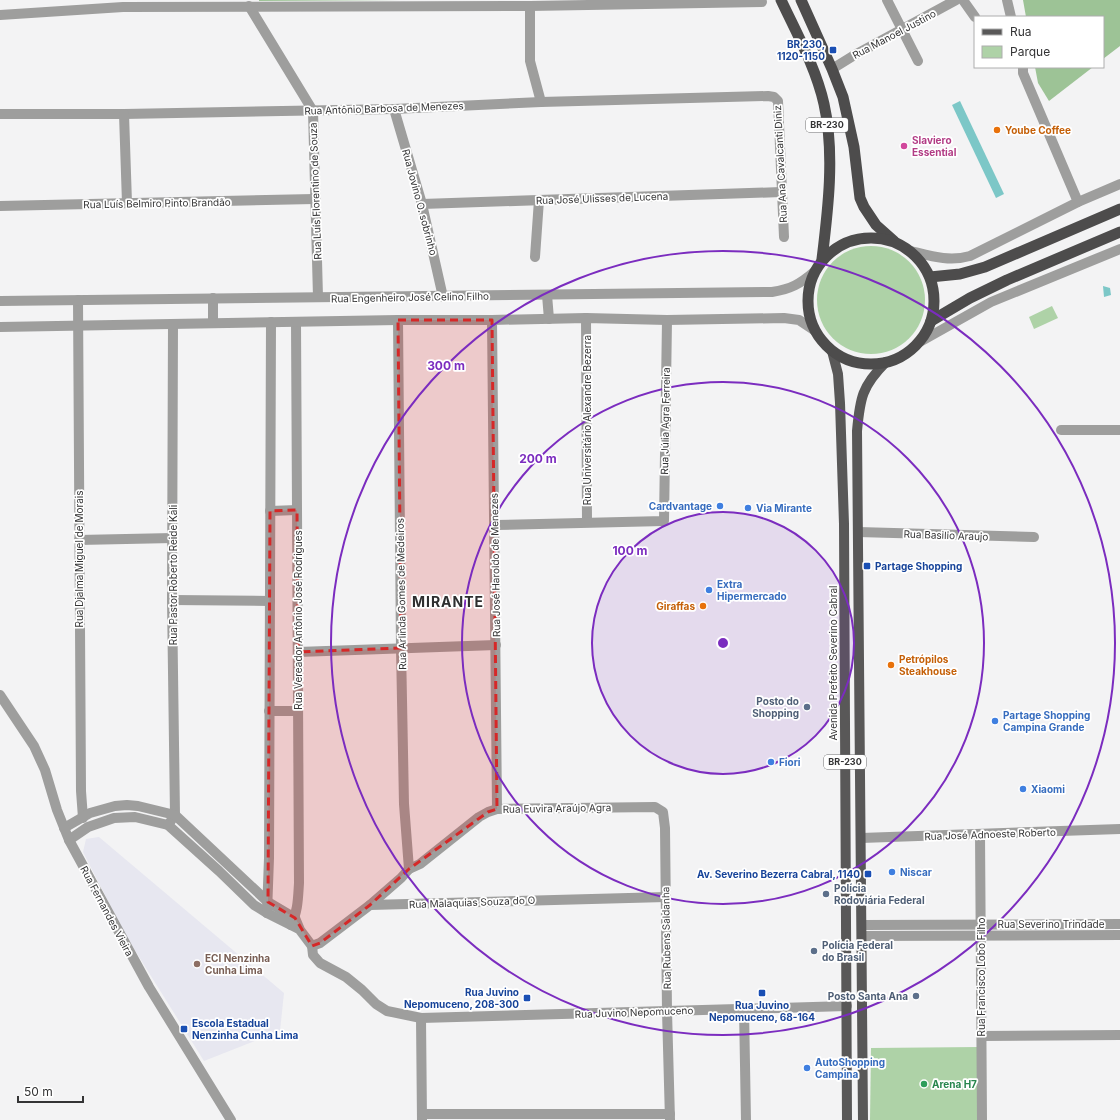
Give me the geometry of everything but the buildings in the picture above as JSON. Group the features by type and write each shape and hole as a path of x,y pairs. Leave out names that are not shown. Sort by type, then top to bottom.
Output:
{"highway":[{"name":"BR-230","path":"782,0 816,77 824,104 829,135 829,176 822,259"},
{"name":"BR-230","path":"801,0 843,97 854,147 860,198 876,225 894,241"},
{"path":"930,277 960,274 985,268 1120,209"},
{"path":"931,321 970,298 1007,280 1120,232"},
{"path":"875,237 894,241 911,251 922,263 930,277 934,292 934,306 931,321 926,333 918,343 904,355 886,362 872,364 858,363 832,351 814,330 808,311 808,291 814,272 822,259 837,246 855,239 875,237"}],"main road":[{"name":"Avenida Prefeito Severino Cabral","path":"832,351 838,374 844,524 847,1120"},
{"name":"BR-230","path":"863,1120 857,431 860,404 864,390 870,380 886,362"}],"street":[{"path":"887,0 918,61"},
{"name":"Rua Manoel Justino","path":"832,69 956,0"},
{"path":"963,0 974,16"},
{"path":"1007,0 1011,16"},
{"path":"0,15 123,3 249,6 530,6 762,2"},
{"name":"Rua Luís Florentino de Souza","path":"249,6 313,111 314,199 318,297"},
{"path":"530,6 530,61 541,102"},
{"path":"1021,69 1078,202"},
{"name":"Rua Antônio Barbosa de Menezes","path":"0,114 313,111 541,102 768,96"},
{"name":"Rua Ana Cavalcanti Diniz","path":"768,96 774,97 778,101 784,237"},
{"name":"Rua Jovino O. sobrinho","path":"394,109 422,204 443,297"},
{"path":"124,114 127,204"},
{"path":"911,251 942,259 966,258 1078,202 1120,184"},
{"name":"Rua José Ulisses de Lucena","path":"422,204 781,192"},
{"name":"Rua Luís Belmiro Pinto Brandão","path":"0,206 314,199"},
{"path":"535,257 539,200"},
{"path":"918,343 966,314 991,302 1120,250"},
{"name":"Rua Engenheiro José Celino Filho","path":"0,300 443,297 772,292 786,290 814,272"},
{"path":"547,295 549,319"},
{"path":"213,298 213,322"},
{"name":"Rua Djalma Miguel de Morais","path":"78,300 81,791 83,818"},
{"path":"0,326 586,318 666,320 784,318 799,320 814,330"},
{"name":"Rua Universitário Alexandre Bezerra","path":"586,318 587,522"},
{"name":"Rua Arlinda Gomes de Medeiros","path":"398,320 404,804 409,869"},
{"name":"Rua José Haroldo de Menezes","path":"492,320 497,809"},
{"name":"Rua Júlia Agra Ferreira","path":"587,522 664,521 666,320"},
{"path":"267,913 270,711 271,322"},
{"name":"Rua Vereador Antônio José Rodrigues","path":"295,924 298,901 296,322"},
{"name":"Rua Pastor Roberto Reide Kali","path":"173,324 172,600 175,815"},
{"path":"1061,430 1120,430"},
{"path":"270,511 297,510"},
{"path":"495,525 587,522"},
{"name":"Rua Basilio Araujo","path":"858,532 1034,537"},
{"path":"79,540 173,538"},
{"path":"172,600 270,601"},
{"path":"298,652 496,645"},
{"name":"Rua Fernandes Vieira","path":"0,695 34,746 46,770 69,840 149,987 231,1120"},
{"path":"270,711 298,711"},
{"path":"64,828 90,813 115,806 132,805 175,815 268,902 295,924 312,946 320,943 370,905"},
{"name":"Rua Euvira Araújo Agra","path":"370,905 409,869 420,864 479,817 497,809 655,807 663,812 665,828"},
{"path":"151,820 153,810"},
{"path":"168,825 175,815"},
{"path":"69,840 88,826 114,818 135,817 168,825 254,904 267,913 295,924"},
{"name":"Rua Rubens Saldanha","path":"665,828 670,1117"},
{"name":"Rua José Adnoeste Roberto","path":"861,838 1120,829"},
{"name":"Rua Francisco Lobo Filho","path":"980,834 982,935 982,1120"},
{"name":"Rua Malaquias Souza do O","path":"370,905 666,897"},
{"name":"Rua Severino Trindade","path":"862,925 981,923 1120,924"},
{"path":"933,924 934,935"},
{"name":"Rua Severino Trindade","path":"862,936 1120,934"},
{"name":"Rua Juvino Nepomuceno","path":"312,946 313,956 320,964 346,977 376,1004 388,1011 421,1018 846,1006"},
{"path":"744,1009 746,1120"},
{"path":"421,1018 422,1117 670,1117"},
{"path":"982,1036 1120,1036"}],"highlighted area":[{"path":"398,320 492,320 497,809 488,812 409,869 370,905 320,943 312,946 295,918 268,902 270,511 297,510 298,652 401,648"}],"shaded area":[{"name":"ECI Nenzinha Cunha Lima","path":"99,837 284,993 280,1031 204,1061 126,936 83,852 86,839"}],"green space":[{"path":"259,0 401,0 259,1"},
{"path":"1023,0 1120,0 1120,46 1104,58 1104,16 1026,16"},
{"path":"1035,68 1092,68 1049,101 1038,83"},
{"path":"871,246 892,250 909,262 921,279 925,300 921,321 909,338 892,350 871,354 850,350 833,338 821,321 817,300 821,279 833,262 850,250"},
{"path":"1052,306 1058,318 1034,329 1029,317"},
{"name":"Arena H7","path":"979,1047 977,1120 870,1120 871,1048"}],"water":[{"path":"960,101 1004,194 996,198 952,105"},
{"path":"1103,286 1110,288 1111,295 1104,297"}],"place":[{"name":"BR 230, 1120-1150","path":"833,50"},
{"name":"Yoube Coffee","path":"997,130"},
{"name":"Slaviero Essential","path":"904,146"},
{"name":"Cardvantage","path":"720,506"},
{"name":"Via Mirante","path":"748,508"},
{"name":"Partage Shopping","path":"867,566"},
{"name":"Extra Hipermercado","path":"709,590"},
{"name":"Giraffas","path":"703,606"},
{"name":"Petrópilos Steakhouse","path":"891,665"},
{"name":"Posto do Shopping","path":"807,707"},
{"name":"Partage Shopping Campina Grande","path":"995,721"},
{"name":"Fiori","path":"771,762"},
{"name":"Xiaomi","path":"1023,789"},
{"name":"Niscar","path":"892,872"},
{"name":"Av. Severino Bezerra Cabral, 1140","path":"868,874"},
{"name":"Polícia Rodoviária Federal","path":"826,894"},
{"name":"Polícia Federal do Brasil","path":"814,951"},
{"name":"ECI Nenzinha Cunha Lima","path":"197,964"},
{"name":"Rua Juvino Nepomuceno, 68-164","path":"762,993"},
{"name":"Posto Santa Ana","path":"916,996"},
{"name":"Rua Juvino Nepomuceno, 208-300","path":"527,998"},
{"name":"Escola Estadual Nenzinha Cunha Lima","path":"184,1029"},
{"name":"AutoShopping Campina","path":"807,1068"},
{"name":"Arena H7","path":"924,1084"}],"district":[{"name":"MIRANTE","path":"448,602"}]}
